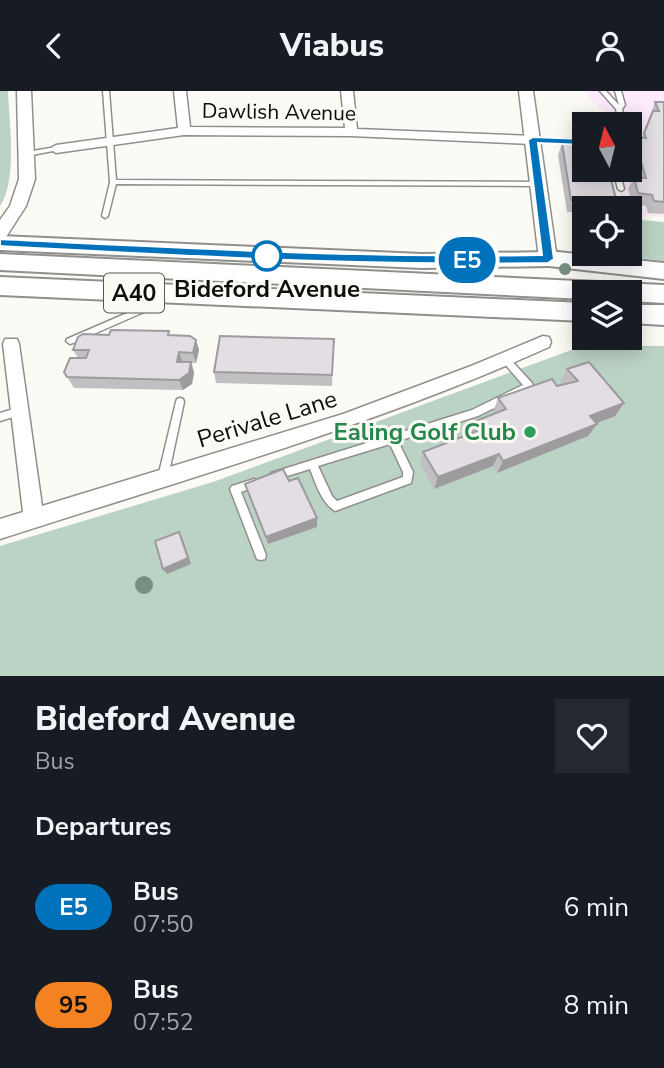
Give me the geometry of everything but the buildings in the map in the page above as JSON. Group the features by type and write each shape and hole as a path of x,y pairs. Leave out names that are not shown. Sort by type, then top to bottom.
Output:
{"highway":[{"path":"548,259 664,271"},
{"name":"A40","path":"0,263 664,294"},
{"name":"A40","path":"0,286 572,312"},
{"name":"A40","path":"0,304 181,311 268,299"},
{"path":"642,314 664,315"}],"main road":[{"path":"0,243 422,261 548,259"}],"street":[{"path":"0,233 24,192 27,154 24,91"},
{"path":"180,91 184,131"},
{"path":"347,91 351,132"},
{"path":"526,91 548,259"},
{"name":"Dawlish Avenue","path":"56,149 184,131 351,132 533,140"},
{"name":"Perivale Lane","path":"0,529 376,411 506,360 543,342"},
{"path":"11,345 34,518"}],"lane":[{"path":"105,216 113,182 106,91"},
{"path":"603,91 620,109"},
{"path":"618,91 622,104 620,112"},
{"path":"533,140 572,142"},
{"name":"Dawlish Avenue","path":"27,154 56,149"},
{"path":"113,182 538,184"},
{"path":"619,182 621,189"},
{"path":"70,341 141,310"},
{"path":"261,555 235,489 475,413 529,386 506,360"},
{"path":"163,477 180,402"},
{"path":"0,417 20,411"},
{"path":"312,463 328,499 335,506 408,479 408,472 392,438"}],"shaded area":[{"path":"586,91 664,91 664,217 642,215 642,196 622,196 617,182 642,182 642,112 605,112 588,97"}],"green space":[{"path":"0,91 8,91 11,166 6,195 0,206"},
{"path":"642,220 664,222 664,261 642,258"},
{"path":"642,346 664,346 664,676 0,676 0,546 213,482 572,350 642,350"}],"bus line":[{"name":"E5","path":"0,243 422,261 548,259 533,140 572,142"}],"place":[{"name":"Bideford Avenue","path":"267,256"},
{"name":"Ealing Golf Club","path":"530,432"}]}
